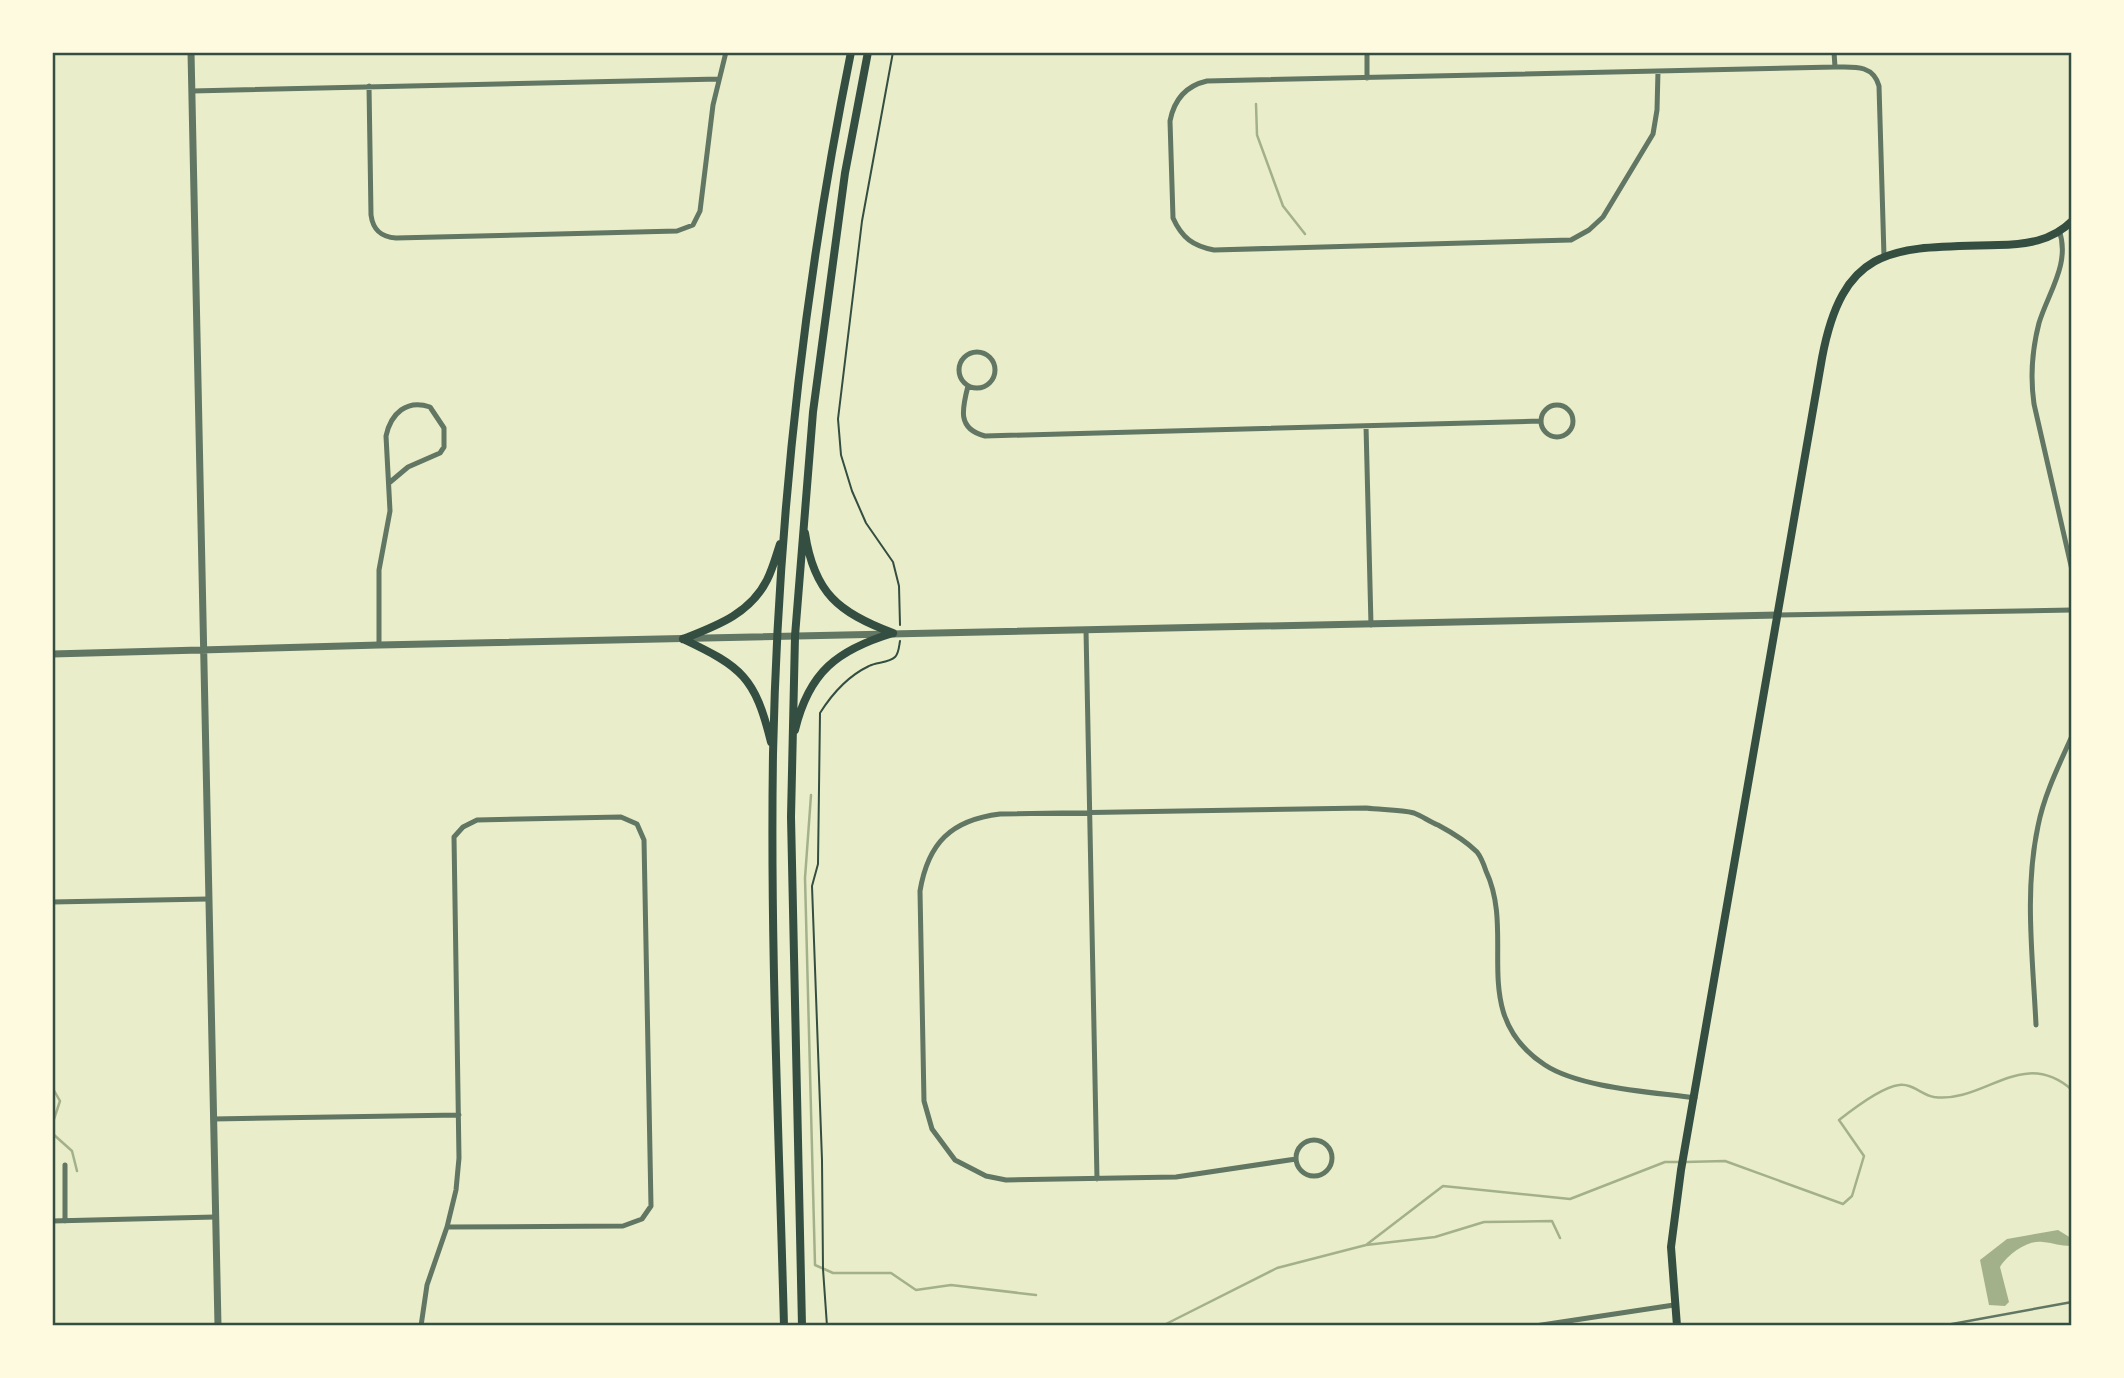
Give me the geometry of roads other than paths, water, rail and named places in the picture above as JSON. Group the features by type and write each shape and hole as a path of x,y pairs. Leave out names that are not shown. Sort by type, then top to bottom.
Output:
{"main road":[{"path":"784,1325 775,996 774,754 778,637 791,442 810,283 829,163 851,52"},
{"path":"802,1325 794,1027 791,758 795,636 803,519 827,292 845,173 868,52"},
{"path":"1677,1325 1671,1247 1681,1170 1829,323 1847,286 1863,270 1884,256 1919,248 2023,244 2041,240 2071,220"},
{"path":"803,519 810,560 819,583 837,605 893,634"},
{"path":"683,639 717,626 748,606 766,582 784,534"},
{"path":"791,758 801,708 822,671 843,654 893,634"},
{"path":"683,639 729,662 748,680 761,708 774,754"}],"street":[{"path":"191,52 218,1325"},
{"path":"369,86 372,220 379,233 384,236 410,238 686,229 695,223 700,211 713,105 726,52"},
{"path":"1367,52 1367,78"},
{"path":"1834,52 1835,67"},
{"path":"1658,71 1653,134 1603,217 1589,230 1571,240 1214,250 1200,247 1185,237 1178,229 1171,210 1172,109 1182,94 1207,81 1835,67 1867,69 1875,76 1879,86 1884,256"},
{"path":"192,91 719,79"},
{"path":"2059,230 2063,255 2040,323 2031,384 2071,570"},
{"path":"968,353 983,353 992,359 993,379 984,387 968,386 958,374 960,362 968,353"},
{"path":"968,386 962,408 963,416 972,430 985,436 1541,421"},
{"path":"379,645 379,570 389,519 386,436 388,425 400,409 417,405 430,407 444,428 444,447 440,453 408,467 389,483"},
{"path":"1555,406 1566,408 1573,421 1570,431 1559,437 1548,435 1541,421 1544,412 1555,406"},
{"path":"1366,425 1371,625"},
{"path":"52,654 2071,610"},
{"path":"1086,631 1097,1179"},
{"path":"2036,1025 2031,908 2034,848 2045,801 2071,736"},
{"path":"1296,1159 1176,1177 1006,1180 986,1176 955,1160 939,1141 927,1116 924,1101 920,891 926,863 932,851 952,830 982,817 1089,812 1366,808 1414,813 1453,833 1478,853 1495,895 1496,969 1501,1002 1512,1031 1524,1046 1546,1066 1578,1080 1695,1098"},
{"path":"421,1325 427,1285 447,1227 457,1180 459,1115 454,837 463,827 477,820 621,817 633,821 640,828 644,840 651,1206 642,1219 623,1226 447,1227"},
{"path":"52,902 208,899"},
{"path":"213,1119 459,1115"},
{"path":"1311,1140 1325,1144 1332,1159 1325,1172 1312,1176 1301,1171 1296,1159 1300,1147 1311,1140"},
{"path":"65,1165 65,1221"},
{"path":"52,1221 215,1217"},
{"path":"1535,1325 1674,1305"}],"lane":[{"path":"1941,1325 2071,1302"}],"waterway":[{"path":"1256,104 1257,135 1283,206 1305,234"},
{"path":"811,795 805,878 815,1265 833,1273 891,1273 916,1290 951,1285 1036,1295"},
{"path":"1685,1162 1725,1161 1843,1204 1852,1196 1864,1156 1839,1120 1884,1090 1904,1085 1934,1097 1952,1097 2020,1075 2036,1074 2054,1078 2072,1090"},
{"path":"52,1087 60,1101 52,1125"},
{"path":"52,1128 53,1134 72,1151 77,1171"},
{"path":"1366,1245 1443,1186 1570,1199 1665,1162 1679,1162"},
{"path":"1162,1326 1277,1268 1366,1245 1435,1237 1484,1222 1552,1221 1560,1238"}]}
